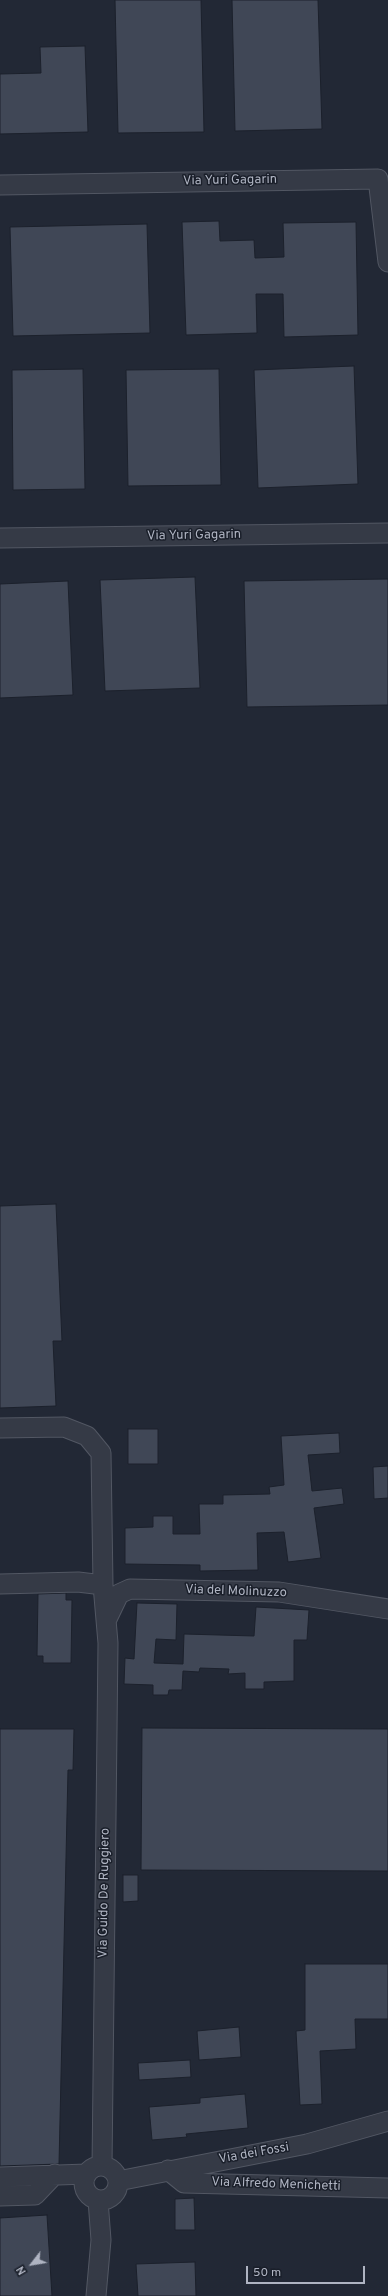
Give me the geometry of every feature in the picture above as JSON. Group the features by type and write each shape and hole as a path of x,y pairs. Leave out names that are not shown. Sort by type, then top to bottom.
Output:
{"street":[{"name":"Via Yuri Gagarin","path":"0,185 378,179 388,262"},
{"name":"Via Yuri Gagarin","path":"0,538 388,533"},
{"name":"Via Guido De Ruggiero","path":"0,1428 64,1427 87,1436 100,1453 103,1585 107,1620 95,2170"},
{"path":"0,1584 78,1582 103,1585"},
{"name":"Via Guido De Ruggiero","path":"107,1620 119,1594 130,1589"},
{"name":"Via del Molinuzzo","path":"130,1589 279,1592 388,1610"},
{"name":"Via dei Fossi","path":"118,2181 307,2144 388,2121"},
{"path":"0,2177 55,2174 95,2170 110,2169 118,2181 116,2192 112,2196 98,2200 91,2197 85,2189 85,2179 95,2170"},
{"name":"Via Alfredo Menichetti","path":"168,2170 184,2183 388,2188"},
{"path":"0,2196 35,2195 55,2174"},
{"path":"96,2296 101,2240 98,2200"}],"building":[{"path":"115,0 201,0 204,132 118,133"},
{"path":"232,0 318,0 322,129 235,131"},
{"path":"85,46 88,132 0,134 0,74 41,73 40,47"},
{"path":"219,221 220,241 254,240 255,258 284,257 283,223 356,222 358,335 284,337 283,294 256,294 257,333 186,335 182,222"},
{"path":"147,224 150,333 13,336 10,227"},
{"path":"354,366 358,484 258,488 254,370"},
{"path":"83,369 85,489 13,490 12,370"},
{"path":"219,369 221,485 128,486 126,370"},
{"path":"195,577 200,688 105,691 100,580"},
{"path":"388,579 388,705 247,707 244,581"},
{"path":"68,581 73,695 0,698 0,584"},
{"path":"56,1204 62,1341 53,1341 56,1406 0,1408 0,1206"},
{"path":"128,1429 158,1429 158,1464 128,1464"},
{"path":"339,1433 340,1453 308,1455 312,1491 342,1488 344,1504 314,1508 321,1558 288,1562 284,1532 257,1533 258,1570 200,1571 200,1565 125,1564 125,1528 153,1527 153,1516 173,1516 173,1534 200,1534 199,1504 223,1504 223,1495 270,1494 269,1487 284,1485 281,1436"},
{"path":"388,1466 388,1498 374,1499 373,1467"},
{"path":"66,1593 66,1600 72,1600 71,1663 43,1663 43,1656 37,1656 38,1594"},
{"path":"137,1603 177,1604 176,1640 156,1639 154,1663 183,1664 184,1634 254,1636 256,1607 309,1610 307,1640 294,1640 294,1681 264,1682 264,1689 245,1689 245,1673 228,1674 229,1669 200,1668 199,1672 183,1671 182,1690 169,1690 168,1695 153,1695 153,1685 124,1684 125,1658 134,1659"},
{"path":"142,1728 388,1729 388,1871 141,1870"},
{"path":"0,1729 74,1729 73,1770 68,1770 59,2164 0,2166"},
{"path":"123,1875 138,1875 138,1901 123,1902"},
{"path":"305,1964 388,1964 388,2019 355,2019 356,2049 320,2051 322,2104 300,2105 296,2031 305,2030"},
{"path":"239,2027 241,2057 199,2060 197,2031"},
{"path":"190,2060 191,2077 139,2080 138,2063"},
{"path":"245,2094 248,2128 186,2134 187,2137 152,2140 149,2107 200,2103 200,2098"},
{"path":"194,2198 195,2230 175,2230 175,2199"},
{"path":"47,2215 52,2296 0,2296 0,2218"},
{"path":"195,2262 196,2296 138,2296 136,2264"}]}
